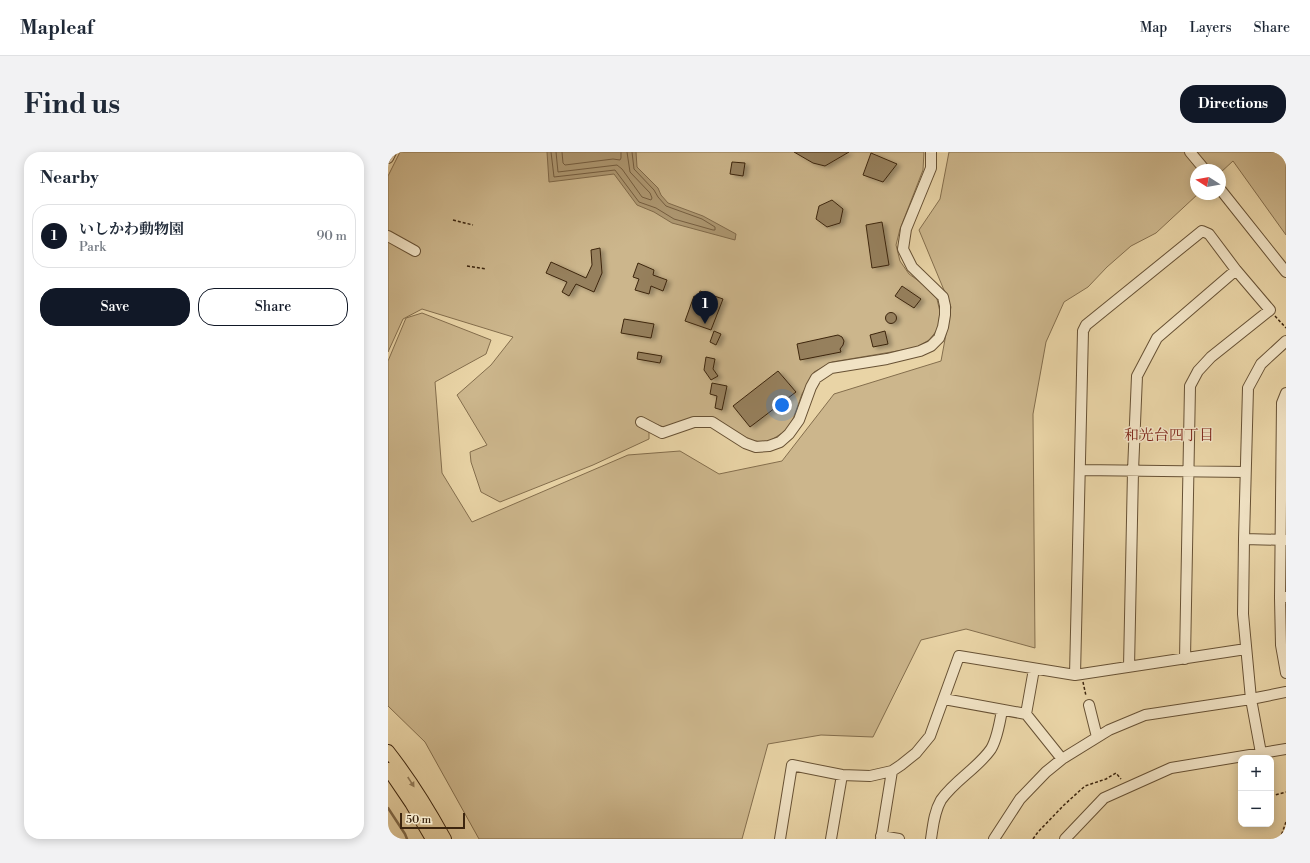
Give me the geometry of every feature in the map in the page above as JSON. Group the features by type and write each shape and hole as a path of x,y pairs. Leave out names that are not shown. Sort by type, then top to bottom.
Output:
{"main road":[{"path":"388,751 421,798 445,839"},
{"path":"388,769 411,803 432,839"}],"street":[{"path":"388,158 391,152"},
{"path":"642,422 662,433 694,422 712,422 745,443 756,447 769,446 780,442 788,434 799,420 811,387 816,378 831,368 913,353 931,346 939,338 943,327 945,315 943,297 912,266 903,249 906,229 931,168 931,152"},
{"path":"1190,152 1200,164"},
{"path":"1226,197 1286,272"},
{"path":"1078,675 1083,331 1086,325 1202,231 1209,234 1236,270 1270,310 1211,357 1198,371 1190,386 1185,659"},
{"path":"388,236 415,252"},
{"path":"1129,667 1133,470 1137,376 1157,338 1236,270"},
{"path":"1261,753 1251,699 1243,614 1248,388 1262,364 1286,341"},
{"path":"1286,393 1282,403 1283,597 1286,673"},
{"path":"1080,470 1245,472"},
{"path":"1244,539 1283,540"},
{"path":"780,839 792,765 842,775 870,776 892,771 916,753 930,736 959,656 1078,675 1246,649"},
{"path":"1026,714 1034,669"},
{"path":"994,839 1020,799 1046,772 1062,759 1109,730 1145,715 1251,699 1286,692"},
{"path":"944,699 1026,714 1062,759"},
{"path":"1089,705 1097,737"},
{"path":"931,839 936,812 941,801 950,789 978,764 991,748 1001,720 1002,710"},
{"path":"1065,839 1104,798 1171,768 1286,749"},
{"path":"892,771 881,837 899,839"},
{"path":"831,839 842,775"}],"path":[{"path":"454,220 473,225"},
{"path":"467,266 486,269"},
{"path":"1270,310 1286,328"},
{"path":"1078,675 1089,705"},
{"path":"1033,839 1064,805 1085,786 1106,779 1116,773 1128,787"},
{"path":"1274,795 1286,792"},
{"path":"1280,839 1286,822"}],"shaded area":[{"path":"400,152 924,152 923,170 900,229 896,245 900,261 909,274 923,284 937,299 940,312 938,329 929,340 915,348 832,362 814,372 802,394 793,419 787,430 768,442 752,441 716,418 694,417 667,428 649,422 649,439 593,465 500,502 481,492 471,462 470,452 487,445 457,395 491,365 513,337 422,309 403,319 388,352 388,176"},
{"path":"949,152 1286,152 1286,235 1233,161 1226,167 1226,164 1190,164 1190,200 1192,200 1156,233 1131,246 1107,267 1088,287 1064,302 1046,342 1033,414 1035,648 966,629 921,640 873,737 821,735 768,744 742,839 479,839 425,742 388,706 388,361 406,318 422,313 491,340 486,354 435,382 442,473 472,522 628,455 680,451 719,474 782,461 834,394 941,361 951,307 919,230 940,199"}],"water":[{"path":"547,152 636,152 637,167 658,188 661,195 668,203 703,216 736,234 735,240 672,223 654,212 637,205 614,174 549,182"}],"building":[{"path":"794,152 849,152 825,166 813,163"},
{"path":"871,153 897,164 883,182 863,175"},
{"path":"732,162 745,163 743,176 730,174"},
{"path":"832,200 843,209 840,223 827,227 816,219 819,206"},
{"path":"882,222 889,265 872,268 866,225"},
{"path":"600,248 602,273 594,292 576,284 569,296 562,292 567,282 546,273 551,262 586,278 592,265 591,250"},
{"path":"638,263 654,270 653,275 667,280 663,291 651,286 649,294 635,290 639,279 633,277"},
{"path":"902,286 921,299 914,308 895,296"},
{"path":"700,291 723,299 711,330 685,321 694,296 698,297"},
{"path":"889,313 893,313 895,314 895,322 889,323 886,320 886,316"},
{"path":"624,319 654,324 651,338 621,333"},
{"path":"714,331 721,334 716,345 710,342"},
{"path":"885,331 888,344 873,347 870,335"},
{"path":"838,335 842,337 844,341 840,349 841,352 800,360 797,344"},
{"path":"638,352 662,356 660,363 637,359"},
{"path":"706,357 715,359 713,369 718,376 711,380 704,370"},
{"path":"778,371 796,392 750,427 733,406"},
{"path":"712,383 727,386 722,410 715,408 717,396 710,394"}],"waterway":[{"path":"388,808 407,839"}],"place":[{"name":"いしかわ動物園","path":"705,324"}],"district":[{"name":"和光台四丁目","path":"1169,435"}]}
